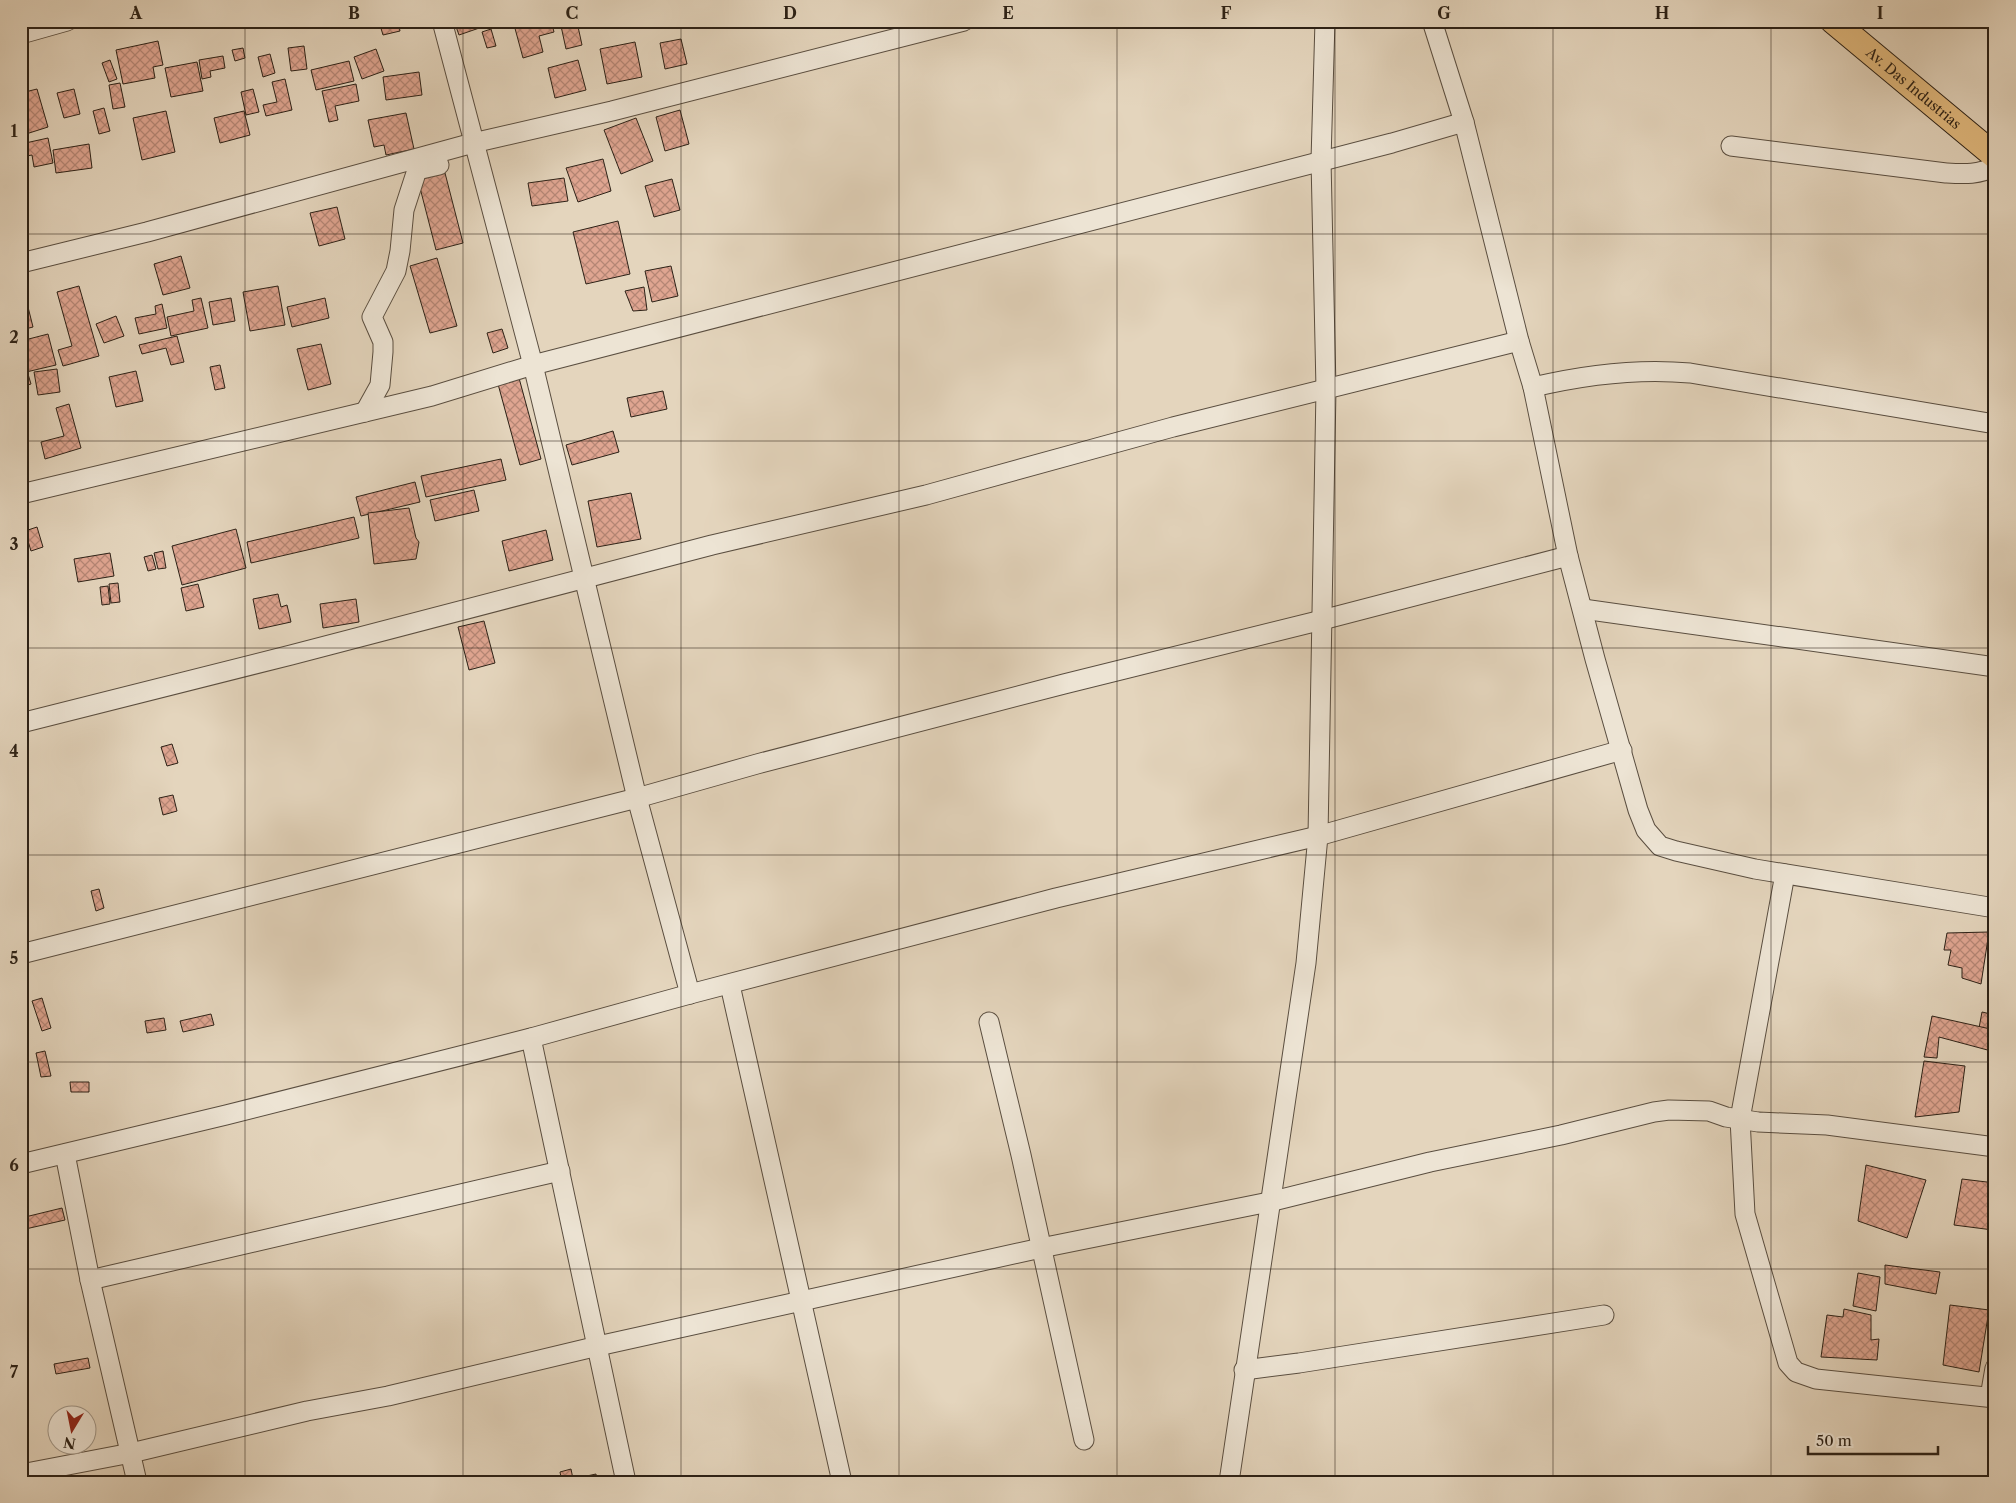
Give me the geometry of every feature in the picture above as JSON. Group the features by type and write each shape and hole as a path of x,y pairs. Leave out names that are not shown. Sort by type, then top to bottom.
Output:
{"main road":[{"name":"Av. Das Industrias","path":"1833,21 1995,156"}],"street":[{"path":"21,34 67,21"},
{"path":"442,21 468,144 533,366 637,798 690,994"},
{"path":"21,263 147,232 468,144 631,106 964,21"},
{"path":"1229,1482 1244,1370 1306,963 1318,836 1326,389 1321,160 1325,21"},
{"path":"1432,21 1464,122 1519,341 1533,387 1568,556 1595,659 1638,810 1646,830 1660,846 1676,851 1785,874 1995,908"},
{"path":"21,494 432,396 533,366 1392,143 1464,122"},
{"path":"365,412 380,385 383,352 383,342 372,317 396,271 404,210 416,170 461,159 468,144"},
{"path":"1732,146 1946,173 1974,174 1987,171 1995,166"},
{"path":"21,723 422,622 722,543 926,495 1154,432 1519,341"},
{"path":"1533,387 1579,376 1665,370 1995,424"},
{"path":"21,954 637,798 757,764 1045,689 1568,556"},
{"path":"1583,609 1995,668"},
{"path":"21,1164 531,1038 690,994 1056,898 1318,836 1622,750"},
{"path":"1785,874 1740,1119 1745,1214 1788,1363 1796,1372 1816,1379 1993,1398 1995,1368"},
{"path":"730,985 842,1482"},
{"path":"989,1022 1021,1155 1084,1440"},
{"path":"531,1038 626,1482"},
{"path":"21,1474 132,1453 307,1411 388,1396 598,1346 1041,1248 1269,1202 1430,1162 1561,1135 1654,1112 1700,1110 1766,1123 1827,1125 1995,1147"},
{"path":"65,1154 90,1280 132,1453 137,1482"},
{"path":"90,1280 560,1171"},
{"path":"1244,1370 1604,1315"}],"building":[{"path":"398,21 400,31 383,35 380,25"},
{"path":"454,21 486,21 488,25 459,35"},
{"path":"513,21 551,21 554,32 539,36 543,52 523,58"},
{"path":"577,22 582,45 566,49 561,26"},
{"path":"491,29 496,46 487,48 482,32"},
{"path":"681,39 687,64 665,69 660,43"},
{"path":"158,41 163,65 153,67 155,78 123,84 116,50"},
{"path":"635,42 642,77 607,84 600,49"},
{"path":"304,46 307,69 291,71 288,48"},
{"path":"243,48 245,58 235,61 232,50"},
{"path":"376,49 384,71 362,79 354,57"},
{"path":"270,54 275,73 263,77 258,57"},
{"path":"223,56 225,68 210,71 211,77 202,79 199,60"},
{"path":"110,60 117,79 109,82 102,63"},
{"path":"578,60 586,90 555,98 548,68"},
{"path":"349,61 354,81 316,90 311,70"},
{"path":"197,62 203,91 171,97 165,68"},
{"path":"419,72 422,95 386,100 383,77"},
{"path":"285,79 292,110 266,116 263,105 277,102 272,82"},
{"path":"120,83 125,107 113,109 109,85"},
{"path":"356,84 359,101 335,106 338,120 329,122 322,91"},
{"path":"37,89 48,127 26,134 21,121 21,93"},
{"path":"74,89 80,114 64,118 57,93"},
{"path":"253,89 259,112 246,115 241,92"},
{"path":"104,108 110,131 99,134 93,111"},
{"path":"680,110 689,144 665,151 656,117"},
{"path":"166,111 175,152 142,160 133,118"},
{"path":"244,111 250,135 220,143 214,118"},
{"path":"406,113 414,149 386,155 384,145 374,147 368,120"},
{"path":"636,118 653,161 621,174 604,130"},
{"path":"48,138 53,163 34,167 32,155 21,157 21,144"},
{"path":"89,144 92,168 56,173 53,150"},
{"path":"603,159 611,191 578,202 566,168"},
{"path":"445,173 463,243 436,250 418,180"},
{"path":"564,178 568,201 532,206 528,183"},
{"path":"672,179 680,210 654,217 645,186"},
{"path":"337,207 345,239 319,246 310,213"},
{"path":"618,221 630,274 586,284 573,232"},
{"path":"181,256 190,288 163,295 154,264"},
{"path":"437,258 457,326 430,333 410,266"},
{"path":"671,266 678,296 652,302 645,271"},
{"path":"21,279 33,327 21,330"},
{"path":"79,286 99,356 63,366 58,350 72,346 57,292"},
{"path":"278,286 285,325 250,331 243,292"},
{"path":"644,287 647,310 633,311 625,291"},
{"path":"201,298 208,328 171,336 167,317 194,311 192,300"},
{"path":"231,298 235,321 213,325 209,302"},
{"path":"325,298 329,318 292,327 287,307"},
{"path":"162,304 167,328 139,334 135,318 156,314 155,306"},
{"path":"116,316 124,336 104,343 96,324"},
{"path":"502,329 508,348 493,353 487,333"},
{"path":"48,334 56,365 22,373 21,341"},
{"path":"177,336 184,362 171,365 166,348 142,354 139,345"},
{"path":"321,344 331,384 308,390 297,349"},
{"path":"220,365 225,388 215,390 210,367"},
{"path":"57,369 60,392 38,395 34,372"},
{"path":"136,371 143,401 116,407 109,377"},
{"path":"28,374 31,384 21,387 21,376"},
{"path":"519,378 541,459 520,465 498,384"},
{"path":"663,391 667,409 631,417 627,398"},
{"path":"69,404 81,448 45,459 41,442 64,436 56,408"},
{"path":"613,431 619,452 572,465 566,445"},
{"path":"501,459 506,480 426,497 421,476"},
{"path":"415,482 420,502 361,516 356,497"},
{"path":"474,490 479,511 435,521 430,500"},
{"path":"631,493 641,539 597,547 588,501"},
{"path":"409,508 416,538 419,542 416,559 374,564 368,513"},
{"path":"354,517 359,538 251,563 247,542"},
{"path":"37,527 43,547 31,551 25,531"},
{"path":"236,529 246,568 182,585 172,546"},
{"path":"546,530 553,560 509,571 502,541"},
{"path":"163,551 166,568 158,569 154,553"},
{"path":"110,553 114,576 78,582 74,559"},
{"path":"152,555 156,569 148,571 144,557"},
{"path":"118,583 120,602 111,603 109,584"},
{"path":"198,584 204,607 186,611 181,588"},
{"path":"108,586 110,604 102,605 100,587"},
{"path":"278,594 281,607 287,605 291,622 259,629 253,599"},
{"path":"356,599 359,622 323,628 320,604"},
{"path":"484,621 495,663 469,670 458,627"},
{"path":"172,744 178,763 167,766 161,747"},
{"path":"173,795 177,811 163,815 159,798"},
{"path":"99,889 104,908 96,911 91,891"},
{"path":"1989,932 1981,984 1962,978 1962,968 1948,965 1951,950 1944,950 1947,933"},
{"path":"42,998 51,1028 42,1031 32,1001"},
{"path":"1982,1012 1995,1015 1995,1030 1979,1028"},
{"path":"211,1014 214,1025 183,1032 180,1021"},
{"path":"1932,1016 1995,1030 1995,1052 1939,1037 1937,1058 1924,1057"},
{"path":"164,1018 166,1030 147,1033 145,1021"},
{"path":"45,1051 51,1076 41,1077 36,1053"},
{"path":"1924,1061 1965,1066 1959,1112 1915,1117"},
{"path":"70,1082 89,1082 89,1092 71,1092"},
{"path":"1866,1165 1926,1180 1907,1238 1858,1221"},
{"path":"1962,1179 1995,1183 1993,1230 1954,1225"},
{"path":"62,1208 65,1220 21,1230 21,1218"},
{"path":"1885,1265 1940,1272 1936,1294 1885,1284"},
{"path":"1858,1273 1880,1277 1876,1311 1853,1306"},
{"path":"1950,1305 1989,1310 1979,1372 1943,1365"},
{"path":"1844,1309 1871,1315 1871,1340 1879,1339 1877,1360 1821,1357 1827,1315 1843,1317"},
{"path":"88,1358 90,1368 56,1374 54,1364"},
{"path":"571,1469 573,1479 596,1474 597,1482 562,1482 560,1472"}]}
